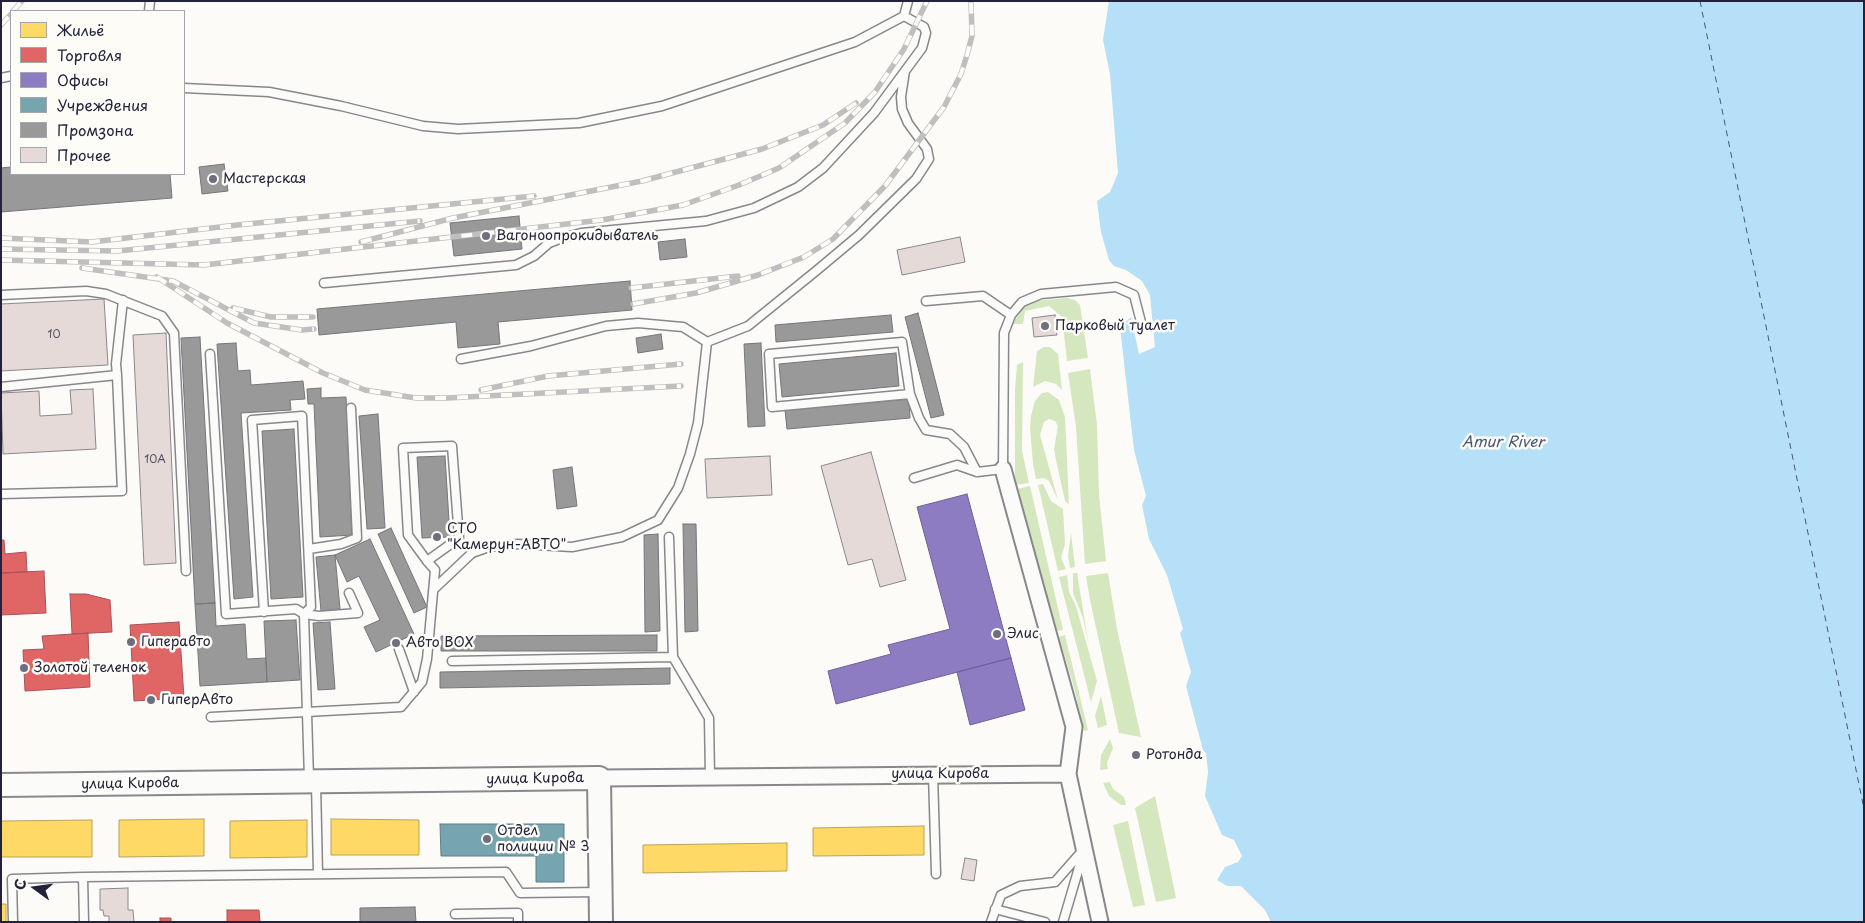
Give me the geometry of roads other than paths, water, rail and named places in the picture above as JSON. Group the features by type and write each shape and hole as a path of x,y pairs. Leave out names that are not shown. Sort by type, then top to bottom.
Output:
{"main road":[{"name":"улица Кирова","path":"1,785 599,778"},
{"path":"599,778 601,922"}],"street":[{"path":"1003,469 1074,727 1068,774 1100,922"},
{"name":"улица Кирова","path":"599,778 1068,774"}],"lane":[{"path":"185,88 235,88 269,92 340,106 423,126 485,129 569,124 631,114 662,106 855,42 904,16 908,1"},
{"path":"324,283 516,265 534,256 549,243 581,233 706,221 754,208 798,187 823,168 874,113 922,48 926,33 924,27 904,16"},
{"path":"707,342 748,326 859,235 916,179 929,159 927,148 908,123 902,109 901,97 905,71"},
{"path":"914,478 957,465 977,472 1003,469 1004,333 1010,315 1022,302 1041,294 1116,287 1134,295 1142,326"},
{"path":"1,295 86,291 106,294 162,316 174,333 186,572"},
{"path":"926,301 983,296 1010,315"},
{"path":"1,494 122,491 118,375 123,300"},
{"path":"461,359 531,346 606,326 630,324 683,327 707,342"},
{"path":"434,589 472,553 489,547 518,544 572,547 622,537 658,520 678,488 690,454 698,423 707,342"},
{"path":"910,394 772,407 769,354 902,342 910,394 919,418 926,430 950,434 964,447 977,472"},
{"path":"210,354 226,614 296,609 304,614 318,616 358,613 349,593"},
{"path":"1,387 118,375"},
{"path":"309,549 341,544 357,538 351,408"},
{"path":"264,612 252,420 302,416 311,607 304,614 307,712 318,874"},
{"path":"211,717 401,707 422,682 435,570 427,561 408,535 403,448 452,446 459,538 427,561"},
{"path":"669,537 673,657 709,718 710,777"},
{"path":"399,649 414,692"},
{"path":"452,661 673,657"},
{"path":"933,774 936,874"},
{"path":"991,922 994,909 1001,895 1020,886 1055,882 1084,850"},
{"path":"1064,922 1084,850"},
{"path":"13,922 12,879 506,872 520,893 600,892"},
{"path":"84,877 84,922"},
{"path":"994,909 1045,922"},
{"path":"456,914 518,913 518,922"}],"water":[{"name":"Amur River","path":"1109,1 1864,1 1864,922 1271,922 1265,910 1241,886 1227,886 1217,880 1225,867 1238,862 1242,856 1234,840 1222,835 1205,796 1208,772 1206,753 1203,750 1186,686 1191,672 1180,633 1183,629 1167,575 1149,539 1142,505 1146,496 1134,450 1120,327 1131,317 1139,354 1155,347 1150,295 1142,281 1126,270 1114,266 1109,260 1101,232 1097,201 1110,192 1118,173 1110,74 1103,40"}],"railway":[{"path":"14,10 22,1"},
{"path":"1,260 204,265 602,220 683,205 779,168 845,123 875,92 904,49 927,1"},
{"path":"633,304 696,293 758,275 804,257 833,239 885,186 944,107 961,74 972,36 971,1"},
{"path":"1,25 10,15"},
{"path":"361,242 453,218 642,181 762,149 823,125 856,103"},
{"path":"1,238 92,242 237,225 534,196"},
{"path":"1,249 117,251 420,221"},
{"path":"82,268 173,281 254,323 302,330 314,329"},
{"path":"631,288 738,276"},
{"path":"157,277 227,323 323,373 365,390 416,398 447,398 681,386"},
{"path":"233,308 271,317 313,317"},
{"path":"481,390 548,376 681,364"}],"place":[{"name":"Мастерская","path":"213,179"},
{"name":"Вагоноопрокидыватель","path":"486,236"},
{"name":"Парковый туалет","path":"1045,326"},
{"name":"СТО \"Камерун-АВТО\"","path":"437,537"},
{"name":"Элис","path":"997,634"},
{"name":"Гиперавто","path":"131,642"},
{"name":"Авто BOX","path":"396,643"},
{"name":"Золотой теленок","path":"24,668"},
{"name":"ГиперАвто","path":"151,700"},
{"name":"Ротонда","path":"1136,755"},
{"name":"Отдел полиции № 3","path":"487,839"}]}
